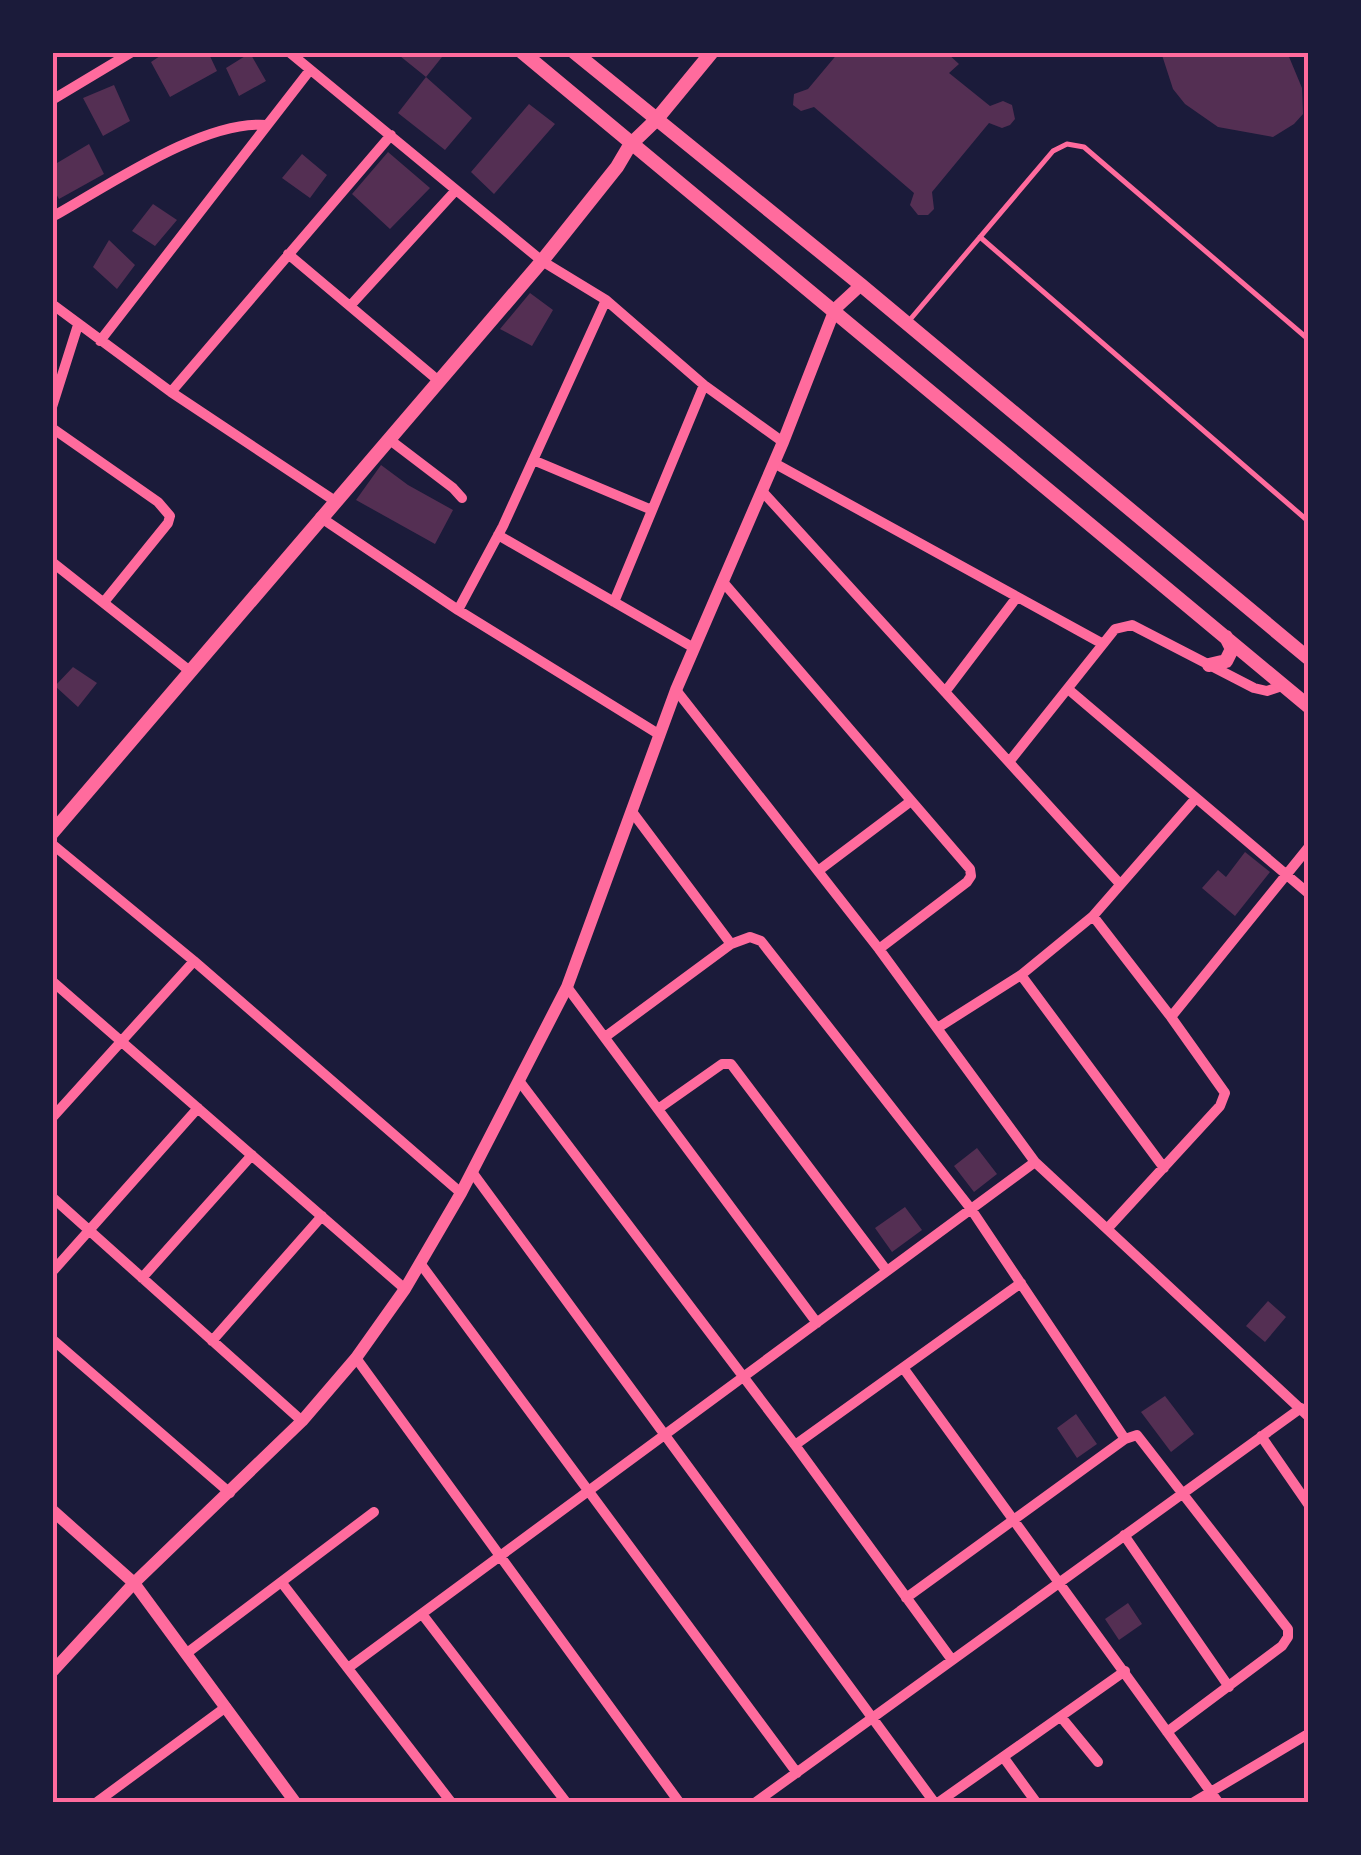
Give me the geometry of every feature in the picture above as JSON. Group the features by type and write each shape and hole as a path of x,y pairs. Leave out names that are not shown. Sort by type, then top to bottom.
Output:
{"main road":[{"path":"522,52 1308,706"},
{"path":"574,52 861,285 1308,658"},
{"path":"52,833 542,262 617,167 630,144 656,120 712,52"},
{"path":"1209,665 1226,660 1230,654 1232,649 1226,636"}],"street":[{"path":"52,100 132,52"},
{"path":"290,52 542,262 606,300 704,386 783,442"},
{"path":"100,342 310,70"},
{"path":"52,217 205,135 248,123 267,124"},
{"path":"171,392 391,135"},
{"path":"350,306 456,190"},
{"path":"288,254 440,382"},
{"path":"52,1672 134,1583 302,1421 356,1358 406,1289 520,1082 567,986 676,690 774,464 835,309 861,285"},
{"path":"458,610 498,535 606,300"},
{"path":"52,304 171,392 335,501"},
{"path":"52,408 58,377 78,325"},
{"path":"614,602 704,386"},
{"path":"52,428 158,502 170,516 104,602"},
{"path":"390,440 462,498"},
{"path":"533,460 652,510"},
{"path":"774,464 1103,644"},
{"path":"762,491 1120,884"},
{"path":"320,518 458,610 660,735"},
{"path":"498,535 694,648"},
{"path":"52,562 191,672"},
{"path":"723,582 967,862 972,876 879,949"},
{"path":"945,692 1017,597"},
{"path":"1009,762 1114,629 1132,625 1260,690 1282,686"},
{"path":"1068,689 1308,893"},
{"path":"676,690 879,949 1035,1162 1304,1412 1261,1436 1183,1491 756,1802"},
{"path":"938,1027 1021,975 1092,916 1196,798"},
{"path":"818,871 911,800"},
{"path":"633,813 732,944"},
{"path":"52,844 194,961 461,1193"},
{"path":"1171,1016 1308,848"},
{"path":"1092,916 1171,1016 1225,1094 1220,1106 1107,1229"},
{"path":"605,1036 732,944 750,937 761,942 971,1209 1125,1439"},
{"path":"52,1118 194,961"},
{"path":"1021,975 1164,1168"},
{"path":"54,985 406,1289"},
{"path":"567,986 817,1323"},
{"path":"658,1109 722,1064 732,1064 886,1272"},
{"path":"520,1082 795,1444 952,1660"},
{"path":"52,1272 198,1108"},
{"path":"142,1278 252,1154"},
{"path":"348,1668 1035,1162"},
{"path":"472,1172 937,1802 1125,1671"},
{"path":"52,1198 302,1421"},
{"path":"212,1341 322,1216"},
{"path":"420,1263 796,1773"},
{"path":"795,1444 1021,1283"},
{"path":"52,1339 230,1493"},
{"path":"356,1358 680,1802"},
{"path":"904,1369 1214,1797"},
{"path":"906,1598 1125,1439 1134,1435 1140,1438 1288,1629 1282,1646 1168,1732"},
{"path":"1261,1436 1308,1504"},
{"path":"52,1510 134,1583 295,1802"},
{"path":"187,1653 374,1512"},
{"path":"1124,1535 1230,1687"},
{"path":"282,1582 451,1802"},
{"path":"422,1614 566,1802"},
{"path":"97,1802 226,1706"},
{"path":"1062,1717 1098,1762"},
{"path":"1194,1802 1214,1797 1308,1734"},
{"path":"1004,1758 1036,1802"}],"lane":[{"path":"907,324 1053,151 1067,144 1084,147 1308,339"},
{"path":"980,237 1308,522"}],"building":[{"path":"166,52 208,52 217,71 170,97 151,62"},
{"path":"395,52 446,52 426,77"},
{"path":"839,52 946,52 959,64 949,73 990,106 1003,101 1012,105 1015,119 1002,128 989,123 932,192 934,209 928,215 918,215 910,205 914,193 814,107 801,111 793,105 794,94 808,89"},
{"path":"1161,52 1287,52 1302,88 1303,114 1273,137 1218,127 1185,104 1173,89"},
{"path":"250,53 266,81 239,96 226,68"},
{"path":"426,77 472,118 445,150 398,113"},
{"path":"114,85 130,121 103,136 83,98"},
{"path":"529,104 555,124 494,194 471,172"},
{"path":"89,144 104,174 59,199 52,187 52,166"},
{"path":"388,152 430,188 390,229 352,194"},
{"path":"302,154 327,175 310,198 282,178"},
{"path":"153,204 177,220 155,246 132,231"},
{"path":"109,240 135,265 117,289 93,267"},
{"path":"530,293 553,310 532,346 500,329"},
{"path":"381,465 453,510 435,544 356,500"},
{"path":"73,667 97,683 78,707 55,686"},
{"path":"1245,852 1270,872 1235,916 1202,888 1218,870 1226,877"},
{"path":"977,1148 997,1174 974,1192 954,1166"},
{"path":"905,1207 922,1230 892,1252 875,1228"},
{"path":"1268,1301 1286,1317 1265,1342 1246,1326"},
{"path":"1165,1396 1194,1434 1171,1452 1141,1412"},
{"path":"1076,1414 1097,1444 1077,1458 1057,1428"},
{"path":"1128,1603 1142,1624 1119,1640 1105,1619"}]}
